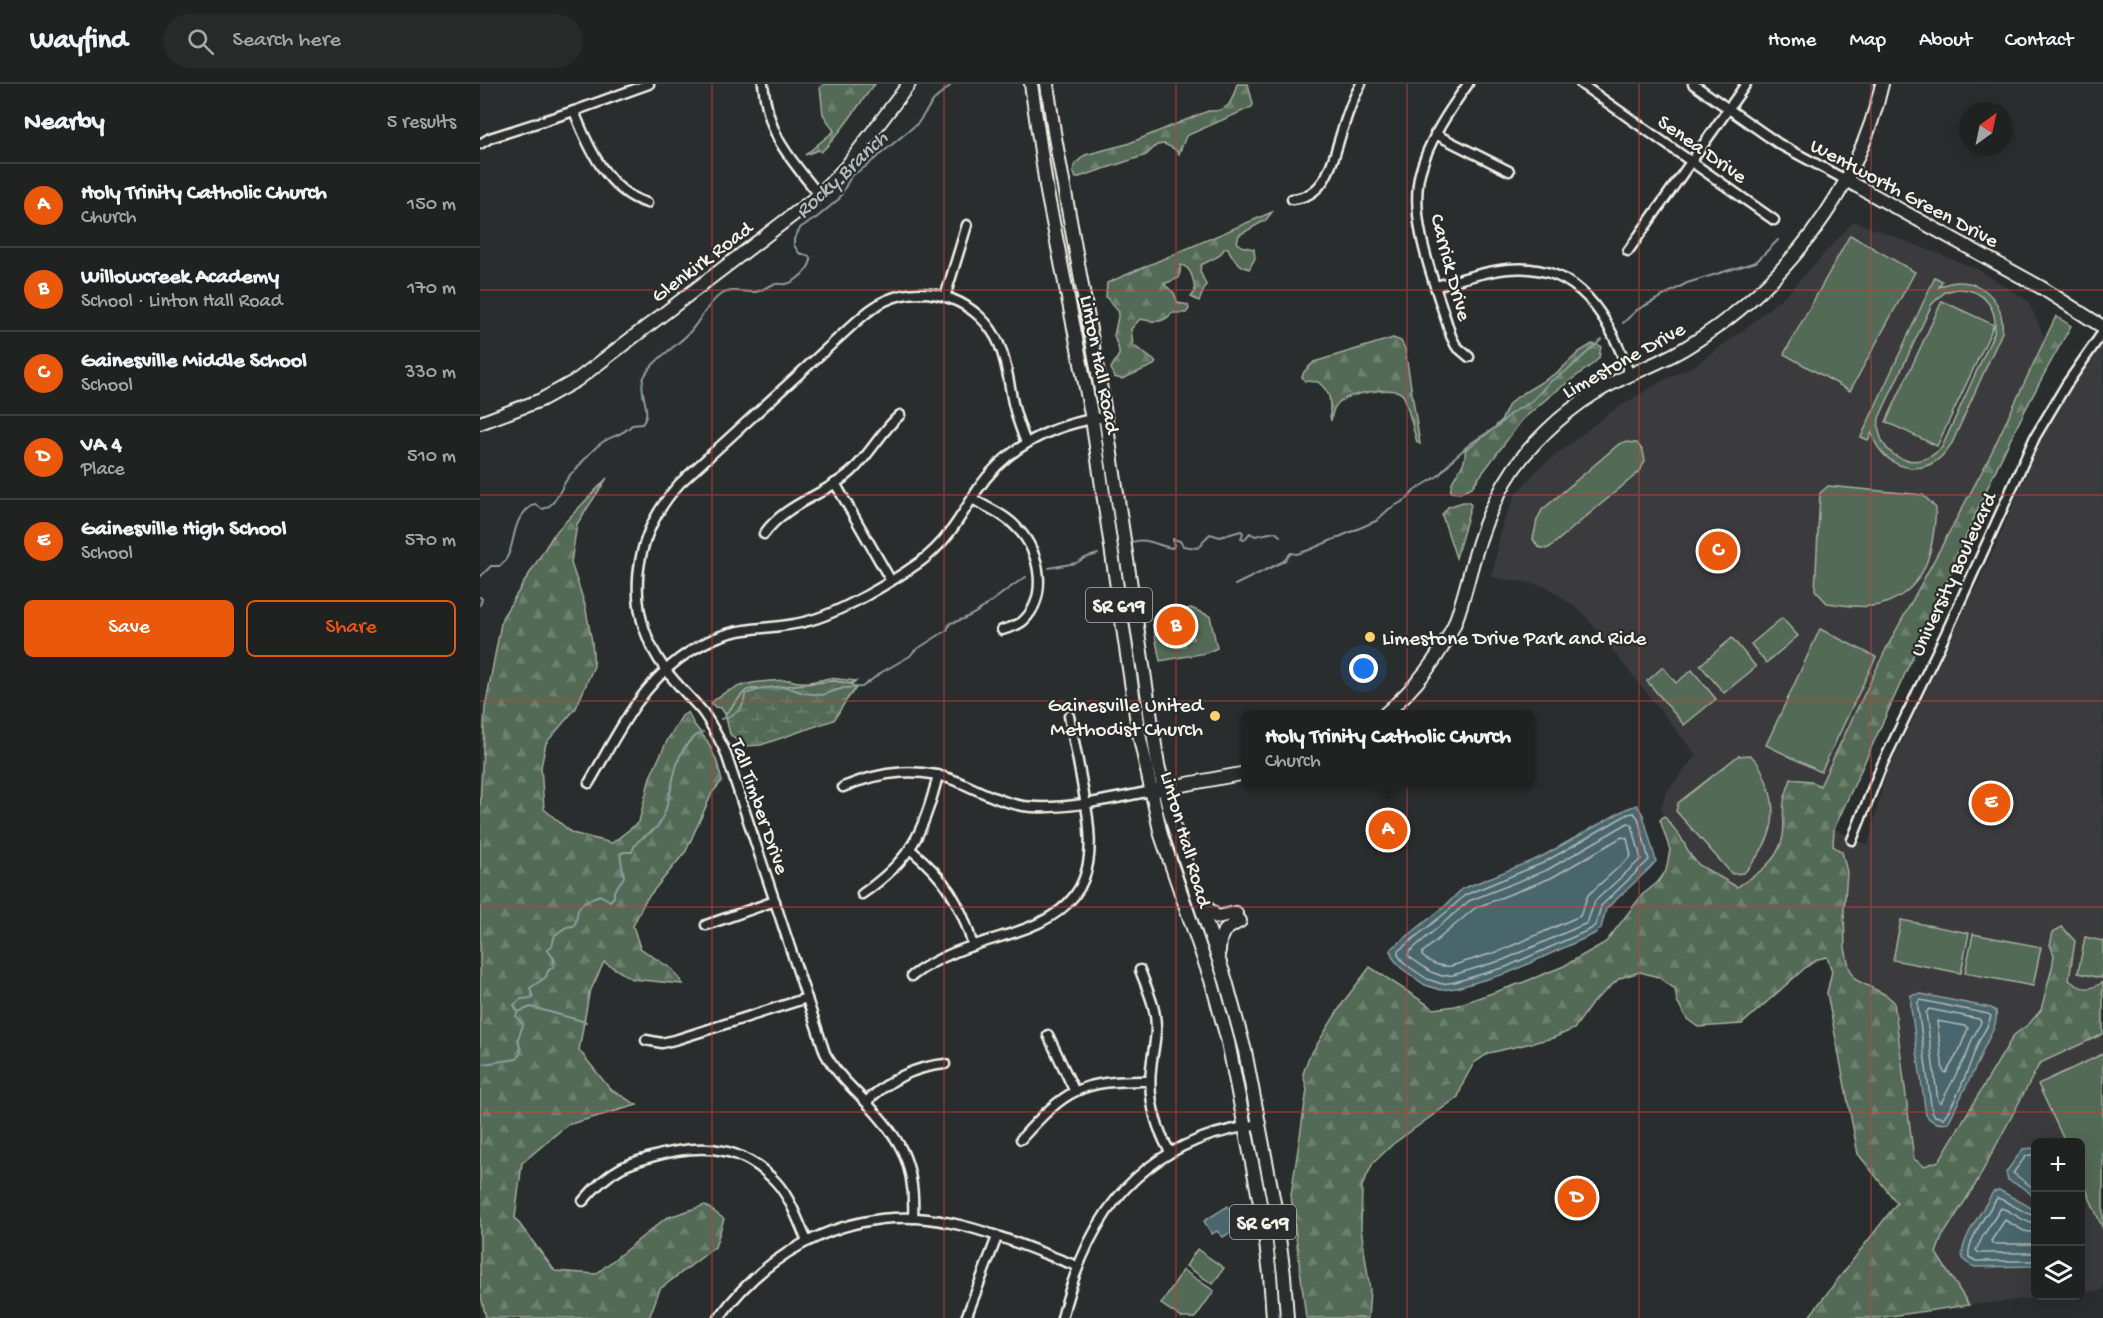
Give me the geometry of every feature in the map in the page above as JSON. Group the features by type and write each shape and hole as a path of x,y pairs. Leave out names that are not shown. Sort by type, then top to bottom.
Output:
{"main road":[{"name":"Glenkirk Road","path":"480,423 541,400 577,380 819,195 846,167 909,84"},
{"name":"Linton Hall Road","path":"1031,84 1047,192 1099,418 1126,654 1150,791 1161,835 1212,983 1228,1042 1262,1213 1273,1318"},
{"name":"Linton Hall Road","path":"1047,84 1099,418 1164,789 1174,827 1219,958 1238,1023 1282,1255 1287,1318"},
{"name":"Limestone Drive","path":"1390,710 1405,697 1427,671 1446,641 1462,600 1483,528 1511,474 1540,438 1579,403 1689,346 1757,294 1797,254 1824,217 1846,180 1870,123 1882,84"},
{"name":"Wentworth Green Drive","path":"1846,180 2024,278 2103,327"},
{"path":"1150,791 1241,774"},
{"path":"1198,898 1215,916 1238,917 1221,934 1219,958"}],"street":[{"path":"480,144 490,138 649,84"},
{"path":"763,84 767,113 779,142 819,195"},
{"path":"1292,199 1307,196 1321,186 1330,167 1348,112 1361,84"},
{"name":"Carrick Drive","path":"1468,84 1435,134 1419,176 1417,202 1420,228 1451,336 1456,346 1469,357"},
{"name":"Senea Drive","path":"1581,84 1774,220"},
{"name":"Wentworth Green Drive","path":"1693,84 1794,154 1846,180"},
{"path":"1628,251 1746,84"},
{"path":"574,111 586,142 595,157 623,192 634,200 647,203"},
{"path":"1435,134 1509,171"},
{"path":"945,297 967,225"},
{"path":"1436,286 1506,269 1537,270 1560,277 1579,289 1597,307 1630,375"},
{"name":"Tall Timber Drive","path":"913,1218 913,1191 906,1158 893,1132 830,1062 725,751 701,710 666,670 649,643 644,626 638,581 639,565 646,537 669,495 873,307 888,300 921,293 945,297 963,304 989,327 1003,355 1014,406 1026,443"},
{"name":"University Boulevard","path":"1852,840 1882,765 2036,437 2066,385 2103,332"},
{"path":"764,534 788,509 835,483 859,464 900,415"},
{"path":"589,783 641,697 666,670 690,651 722,636 742,630 787,626 820,617 891,581 920,562 942,543 989,474 1000,462 1026,443 1048,432 1099,418"},
{"path":"835,483 891,581"},
{"path":"972,499 1002,515 1019,529 1032,547 1037,563 1038,587 1031,609 1023,621 1002,630"},
{"path":"912,976 936,960 1044,922 1071,900 1085,878 1090,856 1090,826 1069,716"},
{"path":"843,787 862,779 896,772 924,773 938,775 995,798 1023,806 1055,807 1150,791"},
{"path":"862,894 889,874 911,850 924,821 938,775"},
{"path":"911,850 948,887 962,912 973,946"},
{"path":"706,925 775,901"},
{"path":"1140,970 1152,1002 1156,1026 1150,1082 1153,1113 1170,1152"},
{"path":"646,1041 662,1043 678,1039 807,998"},
{"path":"1048,1035 1074,1090"},
{"path":"866,1102 901,1075 924,1066 945,1064"},
{"path":"1021,1139 1055,1104 1074,1090 1104,1082 1150,1082"},
{"path":"1062,1318 1077,1266 1092,1233 1114,1200 1142,1172 1170,1152 1216,1133 1258,1124"},
{"path":"583,1201 607,1177 629,1164 672,1151 709,1147 743,1158 772,1177 786,1197 807,1241"},
{"path":"719,1318 757,1274 775,1260 807,1241 839,1228 878,1220 913,1218 950,1223 997,1237 1077,1266"},
{"path":"966,1318 997,1237"}],"shaded area":[{"path":"1854,221 1977,269 2028,301 2045,338 1986,464 1886,649 1820,786 1784,802 1782,842 1773,859 1759,873 1737,887 1699,865 1664,816 1661,807 1666,793 1696,755 1583,613 1546,586 1492,577 1502,525 1516,494 1537,470 1609,413 1662,381 1697,364 1745,329 1791,290"},
{"path":"2103,344 2103,1290 2085,1292 2085,1138 2031,1138 2031,1299 1969,1305 1936,1253 1951,1220 1975,1185 2036,1073 2010,1042 1939,1161 1924,1166 1914,1159 1894,1002 1886,995 1856,980 1849,967 1845,948 1844,911 1847,872 1833,846 1834,829 1868,845 1885,777 1996,545 2045,431 2084,368"}],"green space":[{"path":"824,84 875,84 829,145 821,152 818,150 805,155 834,131 823,114 820,87"},
{"path":"1237,84 1248,84 1252,107 1186,136 1179,154 1164,144 1157,145 1146,155 1076,178 1073,171 1075,164 1085,155 1127,144 1208,111 1221,110 1231,101"},
{"path":"1272,212 1266,220 1239,235 1237,242 1241,246 1254,249 1255,258 1249,269 1236,261 1228,248 1225,248 1219,256 1201,265 1200,271 1206,285 1199,301 1191,297 1195,292 1193,280 1188,269 1181,265 1179,278 1164,284 1174,293 1178,303 1188,305 1189,309 1186,313 1172,313 1162,321 1140,319 1131,329 1133,345 1156,362 1122,379 1114,377 1111,368 1119,355 1114,336 1119,312 1106,297 1107,283"},
{"path":"1850,235 1915,272 1850,391 1784,354"},
{"path":"1935,277 1942,281 1939,287 1963,282 1984,290 1993,298 2002,319 2002,332 1952,443 1945,453 1926,466 1906,467 1888,459 1881,452 1872,433 1868,440 1861,437","holes":["1957,289 1974,292 1987,301 1994,315 1994,333 1942,447 1932,456 1920,460 1909,461 1899,458 1883,443 1879,431 1879,418 1932,304 1945,292"]},
{"path":"1942,301 1994,325 1937,446 1886,422"},
{"path":"2056,316 2071,326 2038,385 1992,477 1952,571 1834,829 1833,846 1842,852 1847,872 1844,911 1845,948 1849,967 1856,980 1886,995 1894,1002 1914,1159 1924,1166 1939,1161 2014,1035 2029,1024 2041,1010 2054,955 2050,945 2053,932 2062,927 2075,941 2069,980 2086,988 2103,982 2103,1034 2040,1063 1975,1185 1942,1237 1936,1253 1969,1305 1877,1318 1808,1318 1897,1203 1858,1154 1827,993 1832,971 1827,957 1818,959 1805,968 1742,1024 1698,1027 1687,1019 1677,1001 1675,989 1658,977 1640,972 1620,978 1593,1002 1574,1029 1553,1038 1489,1053 1474,1063 1458,1097 1393,1144 1373,1163 1362,1186 1361,1228 1370,1290 1368,1318 1306,1318 1291,1195 1307,1090 1303,1074 1308,1059 1344,1001 1370,967 1434,1009 1455,1006 1564,966 1606,942 1642,895 1657,883 1666,871 1670,850 1660,820 1664,816 1699,865 1737,887 1764,868 1775,855 1782,840 1784,802 1791,779 1811,781 1820,786 1886,649 1986,464"},
{"path":"1393,338 1401,341 1405,349 1420,444 1417,442 1405,399 1400,393 1377,391 1350,397 1336,405 1331,421 1330,400 1324,387 1318,382 1305,381 1302,377 1314,362"},
{"path":"1592,344 1601,346 1599,358 1522,420 1472,487 1460,493 1451,492 1452,482 1464,462 1465,450 1501,421 1509,404 1517,397 1558,372 1579,352"},
{"path":"1624,442 1637,443 1643,451 1645,461 1639,472 1550,547 1546,549 1538,547 1533,539 1537,520 1542,510"},
{"path":"607,478 577,524 571,563 585,605 594,666 576,708 546,743 541,767 544,809 572,833 612,843 639,822 650,777 668,739 682,716 688,712 693,723 708,742 722,781 712,793 686,851 645,901 633,926 640,948 673,970 683,984 632,979 604,962 589,994 579,1050 610,1089 637,1105 567,1125 522,1163 515,1218 555,1271 596,1274 666,1218 705,1205 724,1219 715,1247 660,1289 649,1318 486,1318 480,1292 480,806 485,708 502,618 554,534"},
{"path":"1828,486 1923,495 1936,508 1933,538 1925,566 1919,578 1898,597 1883,604 1848,606 1827,603 1815,590 1820,493"},
{"path":"1463,502 1471,505 1456,558 1442,515 1448,507"},
{"path":"1191,608 1210,616 1217,648 1206,653 1160,661 1152,620 1155,614 1159,614 1165,643 1174,642 1176,648 1185,646 1184,640 1193,639 1187,609"},
{"path":"1782,618 1798,636 1766,663 1751,644"},
{"path":"1820,629 1876,657 1821,772 1766,745"},
{"path":"1732,638 1756,667 1724,693 1700,665"},
{"path":"1663,667 1676,683 1692,670 1716,699 1684,725 1647,681"},
{"path":"829,678 856,681 851,684 834,681 747,690 725,714 721,708 711,703 729,691 748,684 790,680 810,682"},
{"path":"834,681 851,684 856,688 834,720 761,745 745,746 730,734 725,714 747,690"},
{"path":"1750,755 1758,764 1767,783 1773,808 1772,820 1766,842 1753,863 1744,873 1732,874 1676,811 1678,803 1738,756"},
{"path":"1901,920 1969,933 1961,973 1893,960"},
{"path":"1973,934 2041,947 2033,986 1965,973"},
{"path":"2085,937 2103,941 2101,978 2078,973"},
{"path":"2103,1054 2103,1229 2085,1187 2085,1138 2063,1138 2038,1084"},
{"path":"1197,1249 1224,1268 1213,1284 1186,1266"},
{"path":"1183,1270 1214,1291 1195,1318 1182,1318 1161,1304"}],"water":[{"path":"1637,805 1643,815 1656,861 1606,909 1601,928 1594,934 1508,973 1441,990 1425,985 1401,968 1393,958 1390,950 1445,906 1462,889 1541,857"},
{"path":"1921,994 1991,1008 1996,1011 1993,1029 1948,1123 1936,1123 1926,1115 1911,1008 1911,995"},
{"path":"2031,1148 2031,1194 2008,1180 2006,1172 2023,1149"},
{"path":"1999,1190 2031,1208 2031,1266 1975,1267 1963,1259 1962,1252 1968,1235 1993,1192"},
{"path":"1228,1206 1236,1220 1231,1223 1233,1231 1223,1237 1217,1231 1212,1234 1204,1221"}],"waterway":[{"name":"Rocky Branch","path":"480,577 491,566 500,566 506,559 516,526 526,511 535,504 542,509 547,507 555,500 567,478 596,447 624,432 632,425 642,424 646,414 642,386 650,367 688,334 707,308 720,295 737,291 755,292 774,284 786,284 802,275 811,260 809,256 799,253 794,245 794,239 801,227 815,219 839,199 851,176 918,123 933,101 952,84"},
{"path":"1623,323 1637,310 1687,283 1756,262 1778,240"},
{"path":"1235,585 1284,561 1291,553 1297,554 1309,550 1376,521 1389,509 1407,499 1415,490 1438,476 1471,443 1532,401 1551,381 1568,370 1602,339"},
{"path":"1133,542 1147,541 1172,548 1173,539 1180,541 1183,546 1197,548 1210,534 1220,537 1241,531 1243,533 1241,539 1244,540 1250,533 1255,536 1275,532 1280,536"},
{"path":"1049,568 1076,563 1098,554"},
{"path":"721,719 738,711 743,704 745,694 765,688 787,687 803,693 822,695 844,688 862,687 947,630 950,623 980,610 1026,577"},
{"name":"Rocky Branch","path":"480,597 482,599 480,605"},
{"path":"480,1062 483,1064 517,1059 521,1052 518,1039 523,1025 516,1016 518,1012 514,1005 521,999 533,998 530,988 546,977 548,971 554,966 554,959 547,949 552,946 555,935 566,927 574,926 578,910 582,905 600,895 610,901 614,897 614,891 624,877 620,854 632,852 639,841 658,826 668,804 679,757 693,738 703,732"},
{"path":"518,1012 531,1007 586,1022"}],"place":[{"name":"Gainesville Middle School","path":"1718,551"},
{"name":"Willowcreek Academy","path":"1176,626"},
{"name":"Limestone Drive Park and Ride","path":"1370,637"},
{"name":"Gainesville United Methodist Church","path":"1215,716"},
{"name":"Gainesville High School","path":"1991,803"},
{"name":"Holy Trinity Catholic Church","path":"1388,830"},
{"name":"VA 4","path":"1577,1198"}]}
